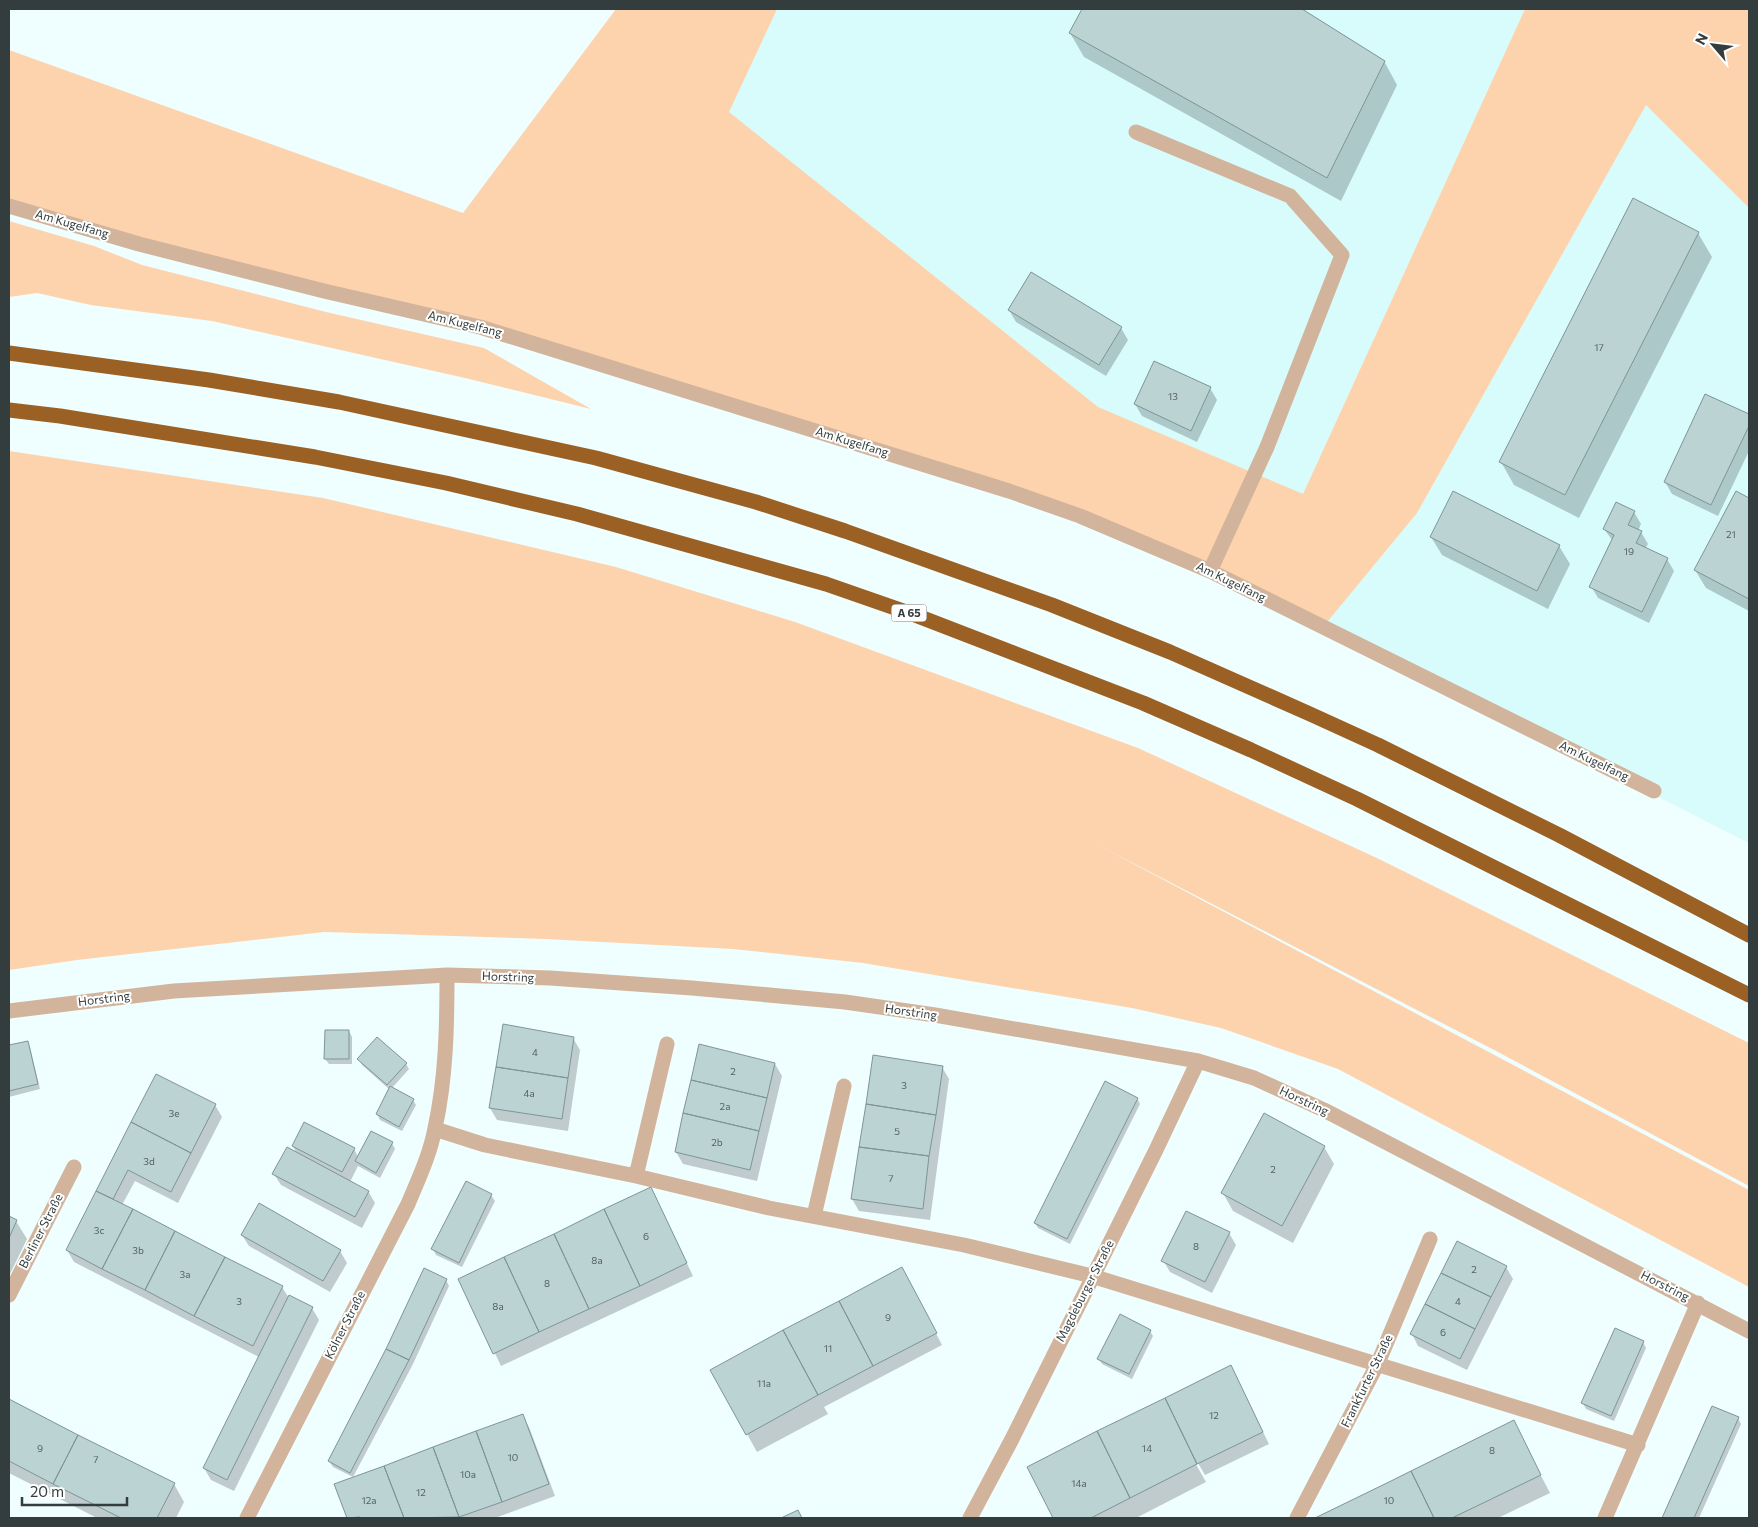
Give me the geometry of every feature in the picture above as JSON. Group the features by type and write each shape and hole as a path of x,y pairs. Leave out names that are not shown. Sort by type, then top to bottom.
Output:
{"highway":[{"path":"9,353 209,380 348,404 596,458 756,502 836,528 1052,604 1170,652 1310,714 1378,745 1559,835 1749,934"},
{"name":"A 65","path":"9,410 60,416 315,456 446,483 576,514 834,587 915,615 1143,703 1251,750 1357,799 1749,995"}],"street":[{"path":"1136,132 1290,196 1342,255 1267,447 1210,571"},
{"name":"Am Kugelfang","path":"9,206 139,244 314,289 480,326 1009,491 1080,516 1210,571 1654,791"},
{"name":"Horstring","path":"9,1011 174,991 447,975 550,978 692,988 845,1002 1016,1028 1198,1061 1254,1078 1324,1110 1749,1331"},
{"name":"Kölner Straße","path":"247,1518 408,1204 425,1164 435,1129 447,1039 447,975"},
{"path":"636,1176 667,1044"},
{"name":"Magdeburger Straße","path":"970,1518 1012,1439 1156,1150 1198,1061"},
{"path":"814,1216 844,1086"},
{"path":"435,1129 484,1146 636,1176 769,1208 964,1245 1092,1276 1638,1445"},
{"name":"Berliner Straße","path":"9,1295 74,1167"},
{"name":"Frankfurter Straße","path":"1297,1518 1378,1363 1430,1240"},
{"path":"1604,1518 1638,1445 1698,1303"}],"shaded area":[{"path":"616,9 777,9 729,112 1098,407 1303,494 1525,9 1749,9 1749,208 1646,105 1417,513 1323,627 1080,516 481,327 9,206 9,50 463,213"},
{"path":"704,9 1525,9 1303,494 1417,513 1646,104 1749,208 1749,843 1323,627 1080,516 481,327"},
{"path":"9,221 94,246 142,265 326,312 484,348 591,409 465,378 212,321 91,305 37,293 9,297"},
{"path":"9,451 323,498 616,567 795,622 1138,748 1379,859 1749,1043 1749,1186 1498,1052 1098,845 1749,1190 1749,1287 1338,1069 1221,1028 1132,1008 863,963 733,949 546,939 324,932 77,960 9,970"}],"building":[{"path":"1082,9 1302,9 1385,61 1327,178 1069,33"},
{"path":"1633,198 1699,232 1565,495 1499,462"},
{"path":"1031,272 1122,327 1099,365 1008,310"},
{"path":"1154,361 1211,387 1191,431 1134,404"},
{"path":"1705,394 1749,414 1749,426 1711,505 1664,482"},
{"path":"1453,491 1560,545 1537,591 1430,537"},
{"path":"1736,491 1749,498 1749,599 1694,570"},
{"path":"1616,502 1635,511 1628,525 1642,531 1636,543 1668,558 1642,612 1589,587 1614,535 1603,529"},
{"path":"503,1024 574,1037 568,1078 496,1067"},
{"path":"325,1030 349,1030 349,1059 324,1059"},
{"path":"377,1037 407,1063 387,1085 357,1059"},
{"path":"28,1041 38,1084 9,1091 9,1045"},
{"path":"699,1044 775,1063 767,1098 691,1080"},
{"path":"873,1055 943,1066 936,1115 866,1104"},
{"path":"496,1067 568,1078 562,1119 489,1108"},
{"path":"156,1074 216,1104 191,1153 131,1122"},
{"path":"691,1080 767,1098 759,1131 683,1113"},
{"path":"1105,1081 1138,1098 1067,1239 1034,1223"},
{"path":"390,1086 414,1099 399,1127 376,1114"},
{"path":"866,1104 936,1115 929,1156 859,1147"},
{"path":"683,1113 759,1131 750,1170 675,1152"},
{"path":"1264,1113 1325,1146 1282,1226 1221,1193"},
{"path":"131,1122 191,1153 171,1192 128,1170 113,1199 96,1191"},
{"path":"304,1122 355,1148 342,1172 292,1146"},
{"path":"371,1131 393,1142 376,1173 355,1161"},
{"path":"287,1147 369,1191 355,1217 272,1174"},
{"path":"859,1147 929,1156 923,1209 851,1199"},
{"path":"466,1181 492,1194 459,1263 431,1249"},
{"path":"651,1187 687,1263 640,1286 604,1209"},
{"path":"96,1191 133,1209 102,1269 66,1250"},
{"path":"259,1203 341,1250 323,1281 241,1235"},
{"path":"133,1209 175,1231 145,1290 102,1269"},
{"path":"604,1209 640,1286 589,1309 554,1234"},
{"path":"1186,1211 1230,1232 1205,1282 1161,1261"},
{"path":"9,1216 17,1220 9,1238"},
{"path":"175,1231 225,1257 194,1316 145,1290"},
{"path":"554,1234 589,1309 539,1332 504,1257"},
{"path":"1457,1241 1507,1266 1491,1297 1441,1273"},
{"path":"225,1257 283,1286 253,1346 194,1316"},
{"path":"504,1257 539,1332 493,1354 458,1279"},
{"path":"902,1267 937,1333 873,1366 839,1301"},
{"path":"424,1268 447,1279 409,1360 386,1349"},
{"path":"1441,1273 1491,1297 1475,1329 1425,1304"},
{"path":"289,1295 313,1307 227,1480 203,1468"},
{"path":"839,1301 873,1366 818,1395 783,1330"},
{"path":"1425,1304 1475,1329 1460,1359 1410,1334"},
{"path":"1120,1314 1151,1330 1129,1374 1097,1359"},
{"path":"1615,1328 1644,1341 1611,1416 1581,1403"},
{"path":"783,1330 818,1395 746,1435 710,1370"},
{"path":"386,1349 409,1360 350,1473 328,1461"},
{"path":"1231,1365 1263,1432 1197,1464 1165,1398"},
{"path":"1165,1398 1197,1464 1130,1498 1097,1431"},
{"path":"9,1399 78,1435 53,1484 9,1461"},
{"path":"1712,1406 1739,1417 1694,1518 1662,1518"},
{"path":"523,1414 549,1484 502,1502 476,1431"},
{"path":"1514,1420 1541,1475 1452,1518 1434,1518 1411,1471"},
{"path":"476,1431 502,1502 459,1517 433,1447"},
{"path":"1097,1431 1130,1498 1091,1518 1053,1518 1027,1467"},
{"path":"78,1435 175,1483 157,1518 121,1518 53,1484"},
{"path":"433,1447 459,1517 404,1518 384,1466"},
{"path":"384,1466 404,1518 347,1518 334,1484"},
{"path":"1411,1471 1434,1518 1315,1518 1391,1481"},
{"path":"798,1510 802,1518 781,1518"}]}
